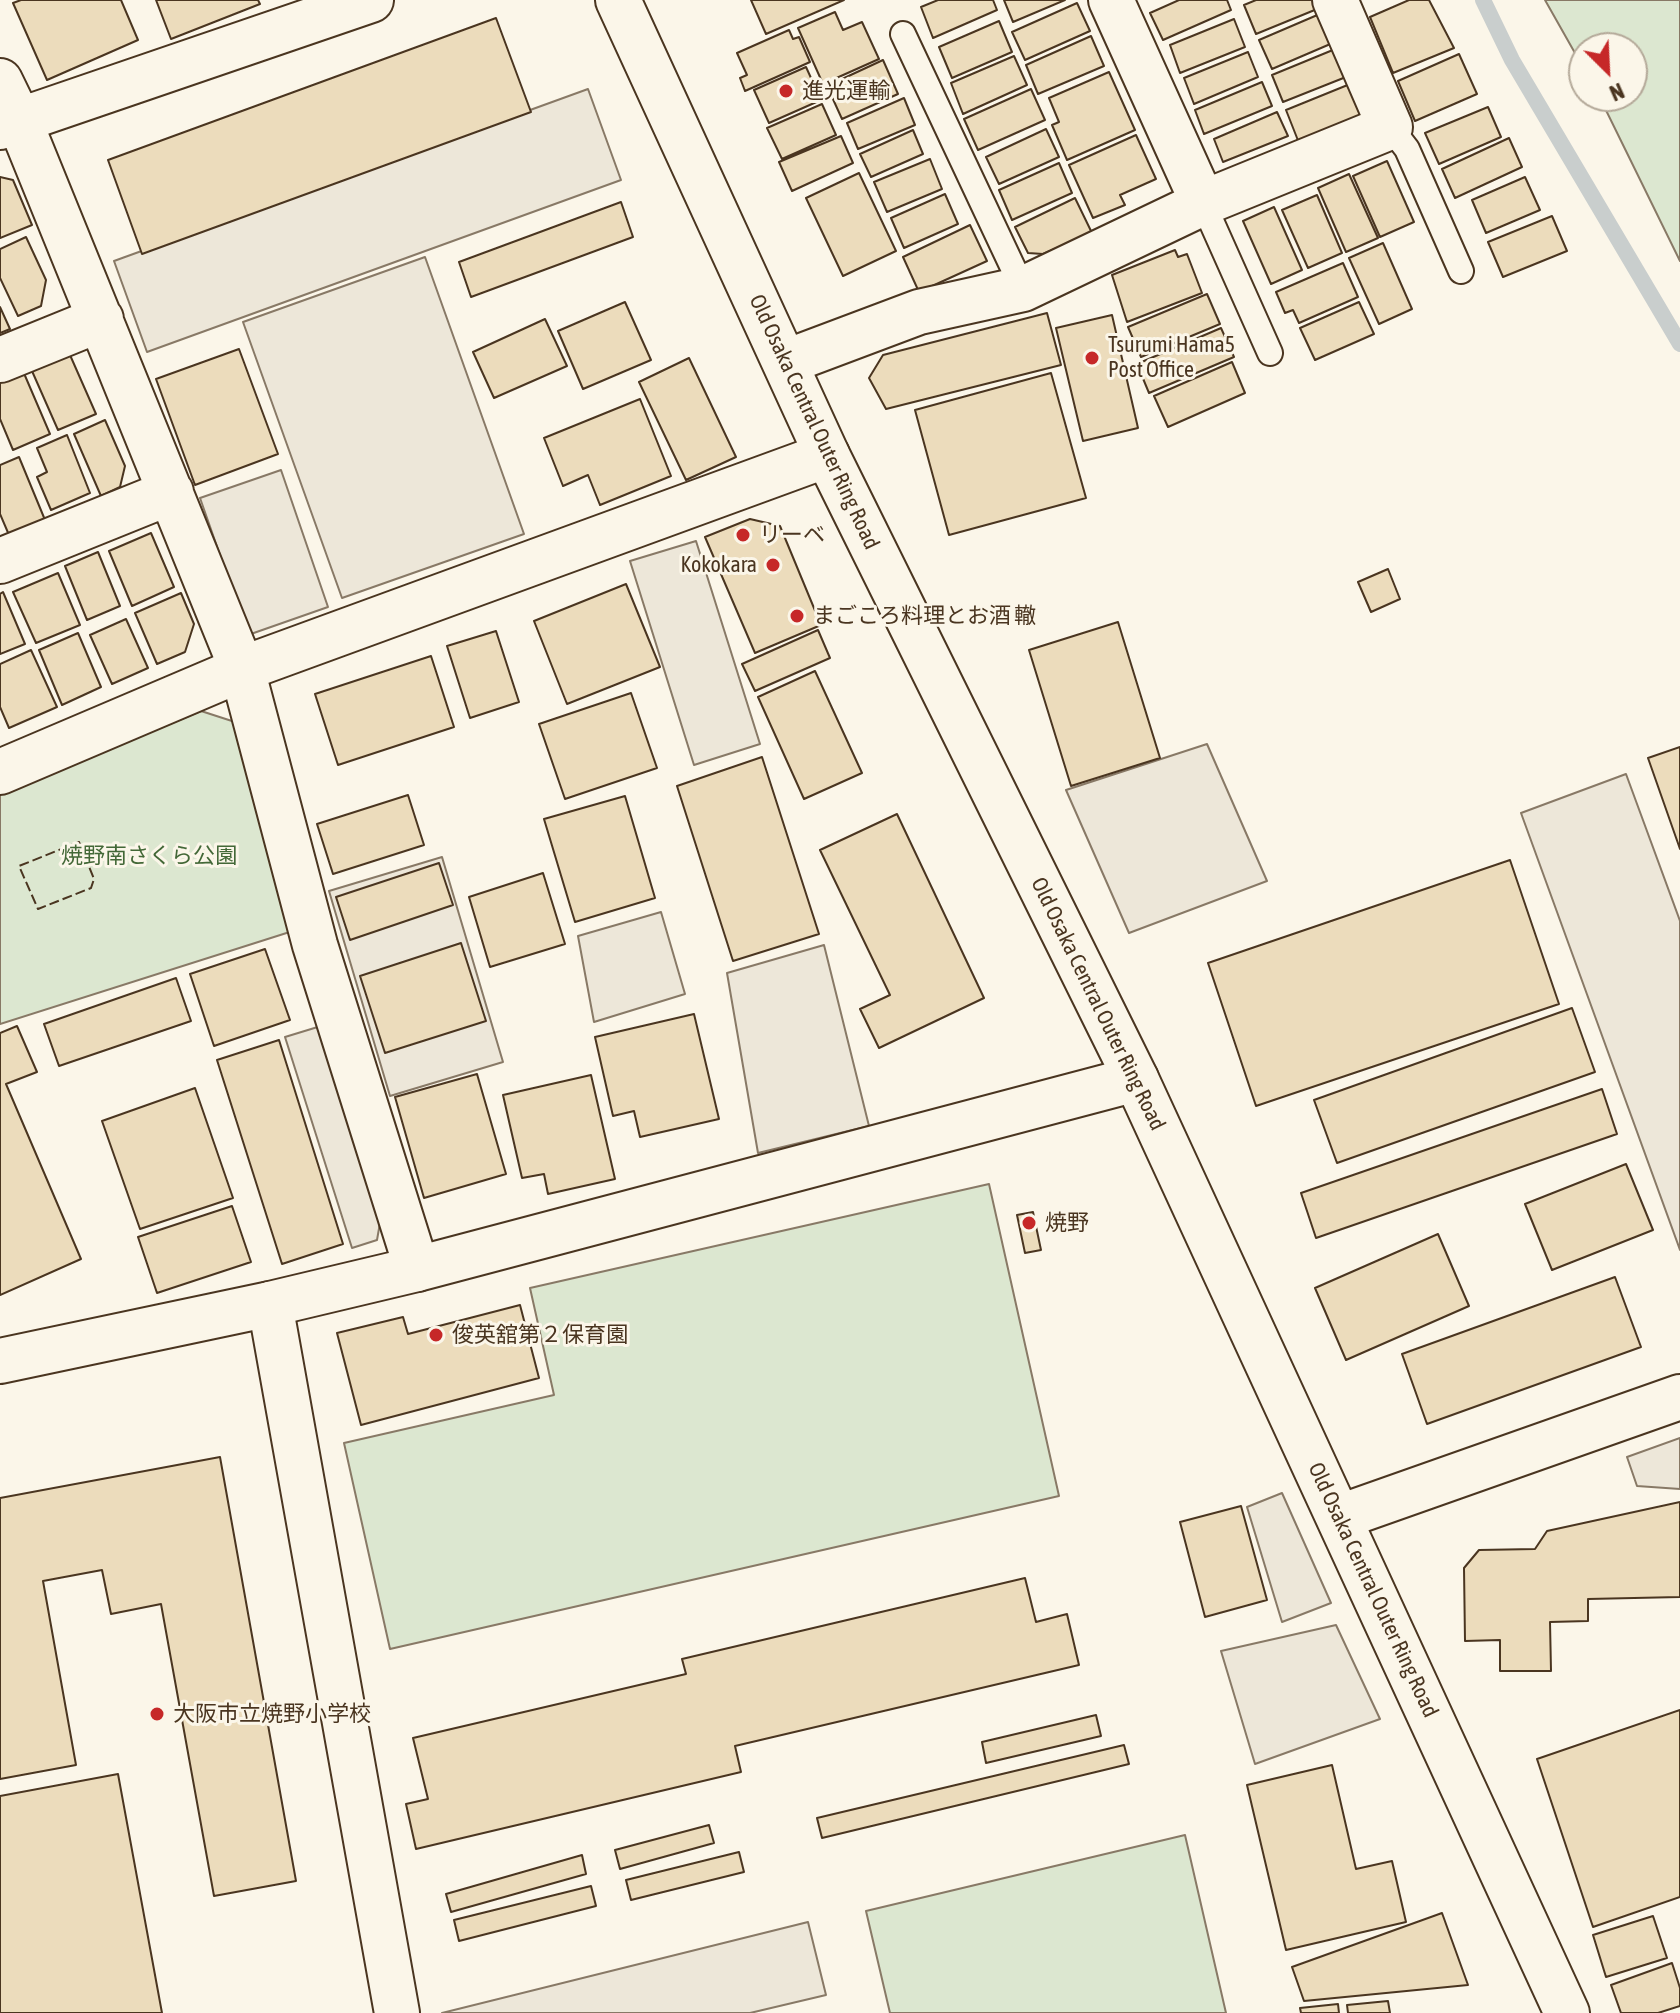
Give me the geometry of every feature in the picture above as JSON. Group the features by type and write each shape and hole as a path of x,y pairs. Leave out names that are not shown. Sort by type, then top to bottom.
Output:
{"street":[{"path":"10,124 371,0"},
{"name":"Old Osaka Central Outer Ring Road","path":"618,0 827,455 1136,1079 1567,2013"},
{"path":"1111,0 1203,203"},
{"path":"786,362 919,312 1023,289 1203,203 1390,127 1335,0"},
{"path":"0,81 10,124 101,319 242,669 315,945 417,1269"},
{"path":"0,360 101,319"},
{"path":"0,772 242,669 827,455"},
{"path":"0,561 171,492"},
{"path":"0,1361 270,1304 417,1269 1136,1079"},
{"path":"270,1304 397,2013"},
{"path":"1340,1517 1680,1397"}],"lane":[{"path":"903,34 1023,289"},
{"path":"1390,127 1407,149 1461,271"},
{"path":"1203,203 1270,353"}],"green space":[{"path":"1545,0 1680,0 1680,261 1607,112 1648,112 1648,32 1568,32 1568,41"},
{"name":"焼野南さくら公園","path":"201,711 235,722 296,930 0,1024 0,794"},
{"path":"989,1184 1059,1496 390,1649 344,1443 554,1395 530,1288"},
{"path":"1185,1835 1226,2013 890,2013 866,1911"}],"shaded area":[{"path":"588,89 621,180 147,352 114,261"},
{"path":"425,257 524,534 342,598 243,322"},
{"path":"281,470 328,607 248,635 200,498"},
{"path":"696,541 760,744 694,765 630,561"},
{"path":"1207,744 1267,881 1129,933 1066,790"},
{"path":"1626,774 1680,921 1680,1250 1521,813"},
{"path":"442,857 503,1062 390,1096 329,891"},
{"path":"661,912 685,994 594,1022 578,936"},
{"path":"824,945 869,1126 758,1153 727,973"},
{"path":"321,1026 381,1217 377,1240 352,1248 285,1037"},
{"path":"1680,1438 1680,1489 1637,1486 1627,1457"},
{"path":"1282,1493 1331,1603 1282,1622 1247,1507"},
{"path":"1336,1625 1380,1719 1255,1764 1221,1651"},
{"path":"808,1922 826,1995 750,2013 442,2013"}],"building":[{"path":"21,0 121,0 138,40 47,80 13,3"},
{"path":"156,0 258,0 260,4 171,39"},
{"path":"751,0 844,0 766,34"},
{"path":"938,0 993,0 997,10 933,38 921,7"},
{"path":"1004,0 1065,0 1013,22"},
{"path":"1179,0 1227,0 1231,10 1163,40 1150,13"},
{"path":"1256,0 1319,0 1322,7 1256,34 1244,5"},
{"path":"1409,0 1429,0 1454,48 1393,73 1370,17"},
{"path":"1077,3 1090,31 1025,60 1012,32"},
{"path":"1329,10 1342,39 1272,69 1259,40"},
{"path":"835,12 843,30 862,22 879,59 823,84 798,28"},
{"path":"496,18 531,112 142,254 108,160"},
{"path":"1234,19 1245,47 1180,73 1170,45"},
{"path":"999,21 1012,52 952,78 939,47"},
{"path":"789,30 793,39 799,37 810,62 745,91 740,78 747,75 737,53"},
{"path":"1091,36 1104,66 1038,94 1026,65"},
{"path":"1345,45 1356,73 1283,102 1272,75"},
{"path":"1248,52 1258,77 1194,104 1184,78"},
{"path":"1459,54 1477,94 1415,121 1398,81"},
{"path":"1014,56 1027,85 963,114 951,83"},
{"path":"883,60 898,94 842,119 827,86"},
{"path":"806,67 821,100 769,123 754,90"},
{"path":"1109,72 1135,130 1067,160 1052,125 1059,122 1049,98"},
{"path":"1262,82 1272,106 1204,134 1195,110"},
{"path":"1355,82 1362,116 1299,143 1286,110"},
{"path":"1031,89 1045,120 978,150 964,119"},
{"path":"904,98 915,125 858,149 847,123"},
{"path":"822,104 836,135 782,159 767,128"},
{"path":"1488,107 1501,137 1439,164 1425,133"},
{"path":"1277,112 1288,136 1223,162 1214,139"},
{"path":"1046,129 1059,157 999,184 986,157"},
{"path":"913,130 923,154 871,177 860,154"},
{"path":"1136,135 1156,179 1120,195 1125,205 1093,218 1069,165"},
{"path":"841,136 853,163 792,191 779,162"},
{"path":"1509,138 1522,167 1455,198 1442,169"},
{"path":"930,159 942,189 887,212 874,182"},
{"path":"1387,161 1414,222 1380,237 1353,176"},
{"path":"1059,163 1072,193 1012,220 999,190"},
{"path":"859,173 896,251 843,276 806,198"},
{"path":"1349,174 1378,238 1346,252 1318,188"},
{"path":"0,177 13,180 32,225 0,238"},
{"path":"1525,177 1540,210 1486,233 1472,200"},
{"path":"945,194 958,224 904,248 891,218"},
{"path":"1317,195 1342,253 1308,268 1282,210"},
{"path":"1075,198 1092,233 1043,254 1028,253 1015,227"},
{"path":"621,202 633,237 471,297 459,262"},
{"path":"1274,207 1302,270 1271,284 1243,221"},
{"path":"1552,216 1567,251 1503,277 1488,242"},
{"path":"970,225 987,261 919,292 903,257"},
{"path":"26,237 46,280 41,306 18,316 0,278 0,249"},
{"path":"1383,243 1412,309 1379,324 1349,258"},
{"path":"1175,250 1178,257 1187,254 1202,293 1127,322 1112,275"},
{"path":"1343,263 1358,297 1299,323 1293,310 1285,313 1276,292"},
{"path":"1207,294 1220,324 1141,357 1128,327"},
{"path":"625,302 651,360 583,389 558,331"},
{"path":"1359,302 1374,334 1315,360 1300,328"},
{"path":"0,307 10,329 0,333"},
{"path":"1047,313 1061,365 886,409 869,378 883,355"},
{"path":"1112,315 1138,428 1083,441 1056,328"},
{"path":"545,319 567,366 494,398 473,352"},
{"path":"1221,328 1234,357 1149,393 1137,364"},
{"path":"239,349 278,454 195,485 156,379"},
{"path":"70,355 96,414 58,430 32,371"},
{"path":"689,358 736,457 686,480 639,382"},
{"path":"1232,362 1245,393 1168,427 1154,396"},
{"path":"23,371 50,434 13,450 0,419 0,381"},
{"path":"1051,373 1086,498 949,535 915,410"},
{"path":"640,399 671,476 600,505 588,475 563,486 544,438"},
{"path":"105,420 125,466 120,487 101,496 74,434"},
{"path":"67,435 90,493 51,510 37,477 47,472 37,448"},
{"path":"19,457 45,520 9,535 0,514 0,465"},
{"path":"750,519 780,526 821,625 755,653 705,537"},
{"path":"151,533 174,587 132,606 109,551"},
{"path":"98,552 120,606 87,620 65,566"},
{"path":"1388,569 1400,599 1371,612 1358,582"},
{"path":"58,573 80,625 36,643 13,592"},
{"path":"626,584 660,667 567,704 534,621"},
{"path":"3,592 25,644 0,654 0,594"},
{"path":"181,593 194,624 185,652 157,664 135,613"},
{"path":"126,619 148,668 112,684 90,635"},
{"path":"1118,622 1160,758 1071,786 1029,650"},
{"path":"818,630 830,658 755,691 742,664"},
{"path":"496,631 519,702 470,718 447,646"},
{"path":"78,633 101,687 62,705 39,650"},
{"path":"31,650 57,707 9,728 0,707 0,664"},
{"path":"431,656 454,727 338,765 315,694"},
{"path":"815,671 862,773 804,799 758,697"},
{"path":"631,693 657,768 565,799 539,724"},
{"path":"1680,747 1680,849 1648,758"},
{"path":"762,757 819,934 733,961 677,786"},
{"path":"408,795 424,845 333,874 317,824"},
{"path":"625,796 655,898 575,922 544,819"},
{"path":"897,814 984,998 879,1048 860,1009 890,995 820,850"},
{"path":"1510,860 1559,1004 1256,1106 1208,963"},
{"path":"439,863 453,905 350,940 336,897"},
{"path":"543,873 565,944 490,967 469,897"},
{"path":"461,943 486,1021 385,1053 360,976"},
{"path":"265,949 290,1020 214,1046 190,974"},
{"path":"176,978 191,1021 59,1066 44,1024"},
{"path":"1572,1008 1595,1072 1337,1163 1314,1100"},
{"path":"694,1014 719,1119 640,1137 634,1111 613,1116 595,1037"},
{"path":"17,1026 37,1072 6,1084 81,1259 0,1295 0,1033"},
{"path":"279,1040 343,1244 282,1264 217,1060"},
{"path":"477,1074 506,1174 424,1198 395,1097"},
{"path":"591,1075 615,1179 548,1194 544,1174 522,1178 503,1095"},
{"path":"195,1088 233,1198 140,1229 102,1121"},
{"path":"1602,1089 1617,1134 1316,1238 1301,1193"},
{"path":"1626,1164 1653,1230 1552,1270 1525,1204"},
{"path":"232,1206 251,1262 157,1293 138,1237"},
{"path":"1033,1212 1041,1250 1025,1253 1017,1215"},
{"path":"1438,1234 1469,1306 1346,1360 1315,1288"},
{"path":"1615,1277 1641,1347 1427,1424 1402,1354"},
{"path":"520,1305 539,1378 361,1425 337,1333 403,1317 408,1334"},
{"path":"220,1457 296,1881 214,1896 161,1604 111,1614 102,1570 43,1581 76,1765 0,1779 0,1498"},
{"path":"1680,1502 1680,1597 1588,1599 1588,1621 1550,1622 1551,1671 1500,1671 1500,1640 1465,1641 1464,1568 1479,1550 1535,1549 1547,1531"},
{"path":"1241,1506 1267,1600 1205,1617 1180,1522"},
{"path":"1025,1578 1036,1622 1067,1614 1079,1665 735,1746 741,1772 416,1849 406,1804 428,1799 413,1738 686,1674 682,1659"},
{"path":"1680,1710 1680,1897 1593,1927 1537,1759"},
{"path":"1096,1715 1101,1736 986,1763 982,1742"},
{"path":"1124,1745 1129,1764 822,1838 817,1818"},
{"path":"1332,1765 1356,1869 1392,1861 1406,1922 1286,1950 1247,1785"},
{"path":"118,1774 162,2013 0,2013 0,1796"},
{"path":"709,1825 714,1843 620,1869 615,1850"},
{"path":"739,1852 744,1872 631,1900 626,1880"},
{"path":"582,1855 586,1874 451,1912 446,1894"},
{"path":"591,1886 596,1906 459,1941 454,1920"},
{"path":"1442,1913 1468,1985 1304,2001 1292,1967"},
{"path":"1653,1916 1667,1958 1606,1977 1593,1935"},
{"path":"1672,1963 1680,1988 1680,2006 1658,2013 1621,2013 1611,1985"},
{"path":"1388,2001 1390,2013 1348,2013 1347,2005"},
{"path":"1338,2004 1339,2013 1301,2013 1300,2008"}],"waterway":[{"path":"1483,0 1512,60 1680,344"}],"fence":[{"path":"79,842 94,879 91,888 38,909 19,866 79,842"}],"place":[{"name":"進光運輸","path":"786,91"},
{"name":"Tsurumi Hama5 Post Office","path":"1092,358"},
{"name":"リーベ","path":"743,535"},
{"name":"Kokokara","path":"773,565"},
{"name":"まごころ料理とお酒 轍","path":"797,616"},
{"name":"焼野","path":"1029,1223"},
{"name":"俊英舘第２保育園","path":"436,1335"},
{"name":"大阪市立焼野小学校","path":"157,1714"}]}
